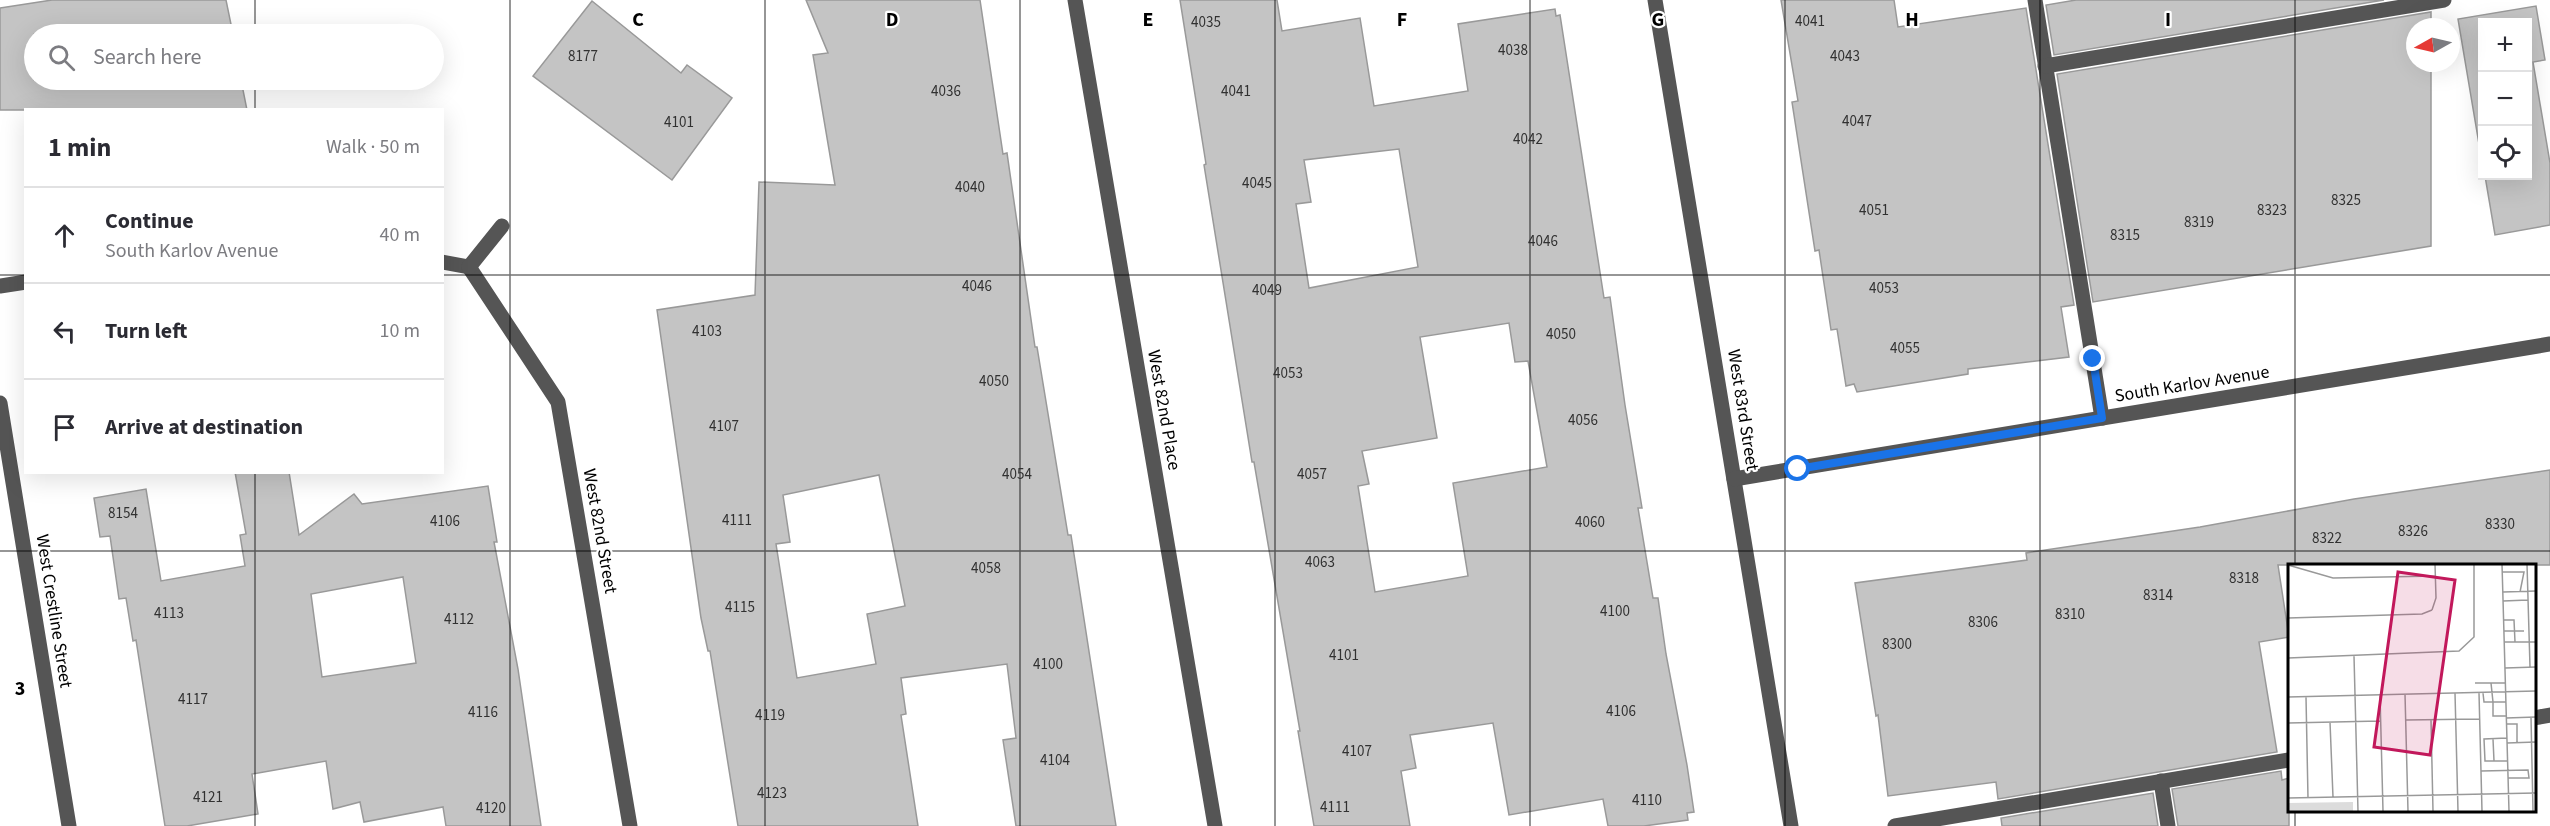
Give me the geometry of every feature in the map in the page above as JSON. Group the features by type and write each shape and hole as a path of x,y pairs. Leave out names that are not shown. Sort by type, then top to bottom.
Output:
{"street":[{"name":"West 82nd Place","path":"1075,0 1215,826"},
{"name":"West 83rd Street","path":"1655,0 1791,826"},
{"path":"2035,0 2102,418"},
{"path":"2045,66 2444,0"},
{"path":"444,262 469,267 502,226"},
{"name":"West 82nd Street","path":"469,267 558,402 630,826"},
{"path":"0,286 24,282"},
{"name":"South Karlov Avenue","path":"1734,479 2550,344"},
{"name":"West Crestline Street","path":"0,403 69,826"},
{"path":"2535,718 2550,715"},
{"path":"1895,826 2288,759"},
{"path":"2161,781 2168,826"}],"building":[{"path":"52,0 226,0 231,24 24,24 24,90 243,90 247,108 24,108 24,110 0,110 0,8"},
{"path":"806,0 980,0 1003,154 1007,153 1035,347 1037,347 1068,535 1071,535 1116,826 1016,826 1003,740 1016,738 1007,664 901,678 906,714 901,715 918,826 738,826 710,651 708,651 701,618 657,310 755,295 759,182 835,185 813,55 828,53","holes":["879,475 905,606 867,614 876,664 797,678 776,544 790,542 783,495"]},
{"path":"1180,0 1277,0 1282,31 1360,18 1374,106 1468,91 1458,24 1555,9 1556,16 1560,15 1604,298 1610,297 1642,508 1638,508 1653,598 1658,598 1687,765 1694,812 1687,813 1688,820 1644,826 1608,826 1603,799 1509,815 1493,723 1410,735 1416,768 1401,771 1410,826 1314,826 1298,731 1300,731 1254,462 1252,462 1204,165 1206,164","holes":["1399,149 1418,267 1309,288 1296,204 1311,202 1304,160","1509,323 1515,362 1528,361 1547,467 1453,483 1468,576 1375,592 1358,486 1369,484 1362,451 1437,438 1420,337"]},
{"path":"1781,0 1894,0 1898,27 2026,8 2074,305 2061,307 2069,357 1968,369 1968,374 1857,392 1854,384 1846,386 1837,329 1831,330 1819,250 1815,251 1792,102 1798,101"},
{"path":"2076,0 2384,0 2054,55 2046,5"},
{"path":"592,1 681,73 687,65 732,98 672,180 533,76"},
{"path":"2536,6 2545,60 2533,62 2550,163 2550,225 2495,235 2486,180 2532,180 2532,18 2478,18 2478,138 2460,31 2460,19"},
{"path":"2431,12 2431,18 2406,18 2406,72 2431,72 2431,246 2093,302 2057,74"},
{"path":"2550,470 2550,565 2278,565 2288,637 2259,642 2277,752 1998,799 1996,782 1888,796 1878,715 1876,716 1855,583 2027,560 2026,553 2200,527 2354,499"},
{"path":"235,474 289,474 299,535 354,494 362,504 488,486 497,542 494,542 518,669 541,826 446,826 443,807 364,822 360,802 333,809 326,761 252,774 258,814 187,826 165,826 136,640 133,641 126,598 119,599 110,536 100,537 94,498 146,489 161,581 245,566 240,535 246,534","holes":["403,577 416,663 322,677 311,594"]},
{"path":"2281,771 2282,780 2288,778 2289,826 2178,826 2172,789"},
{"path":"2153,793 2158,826 2002,826 2001,818"}],"route":[{"path":"1798,469 2102,418 2093,359"}]}
